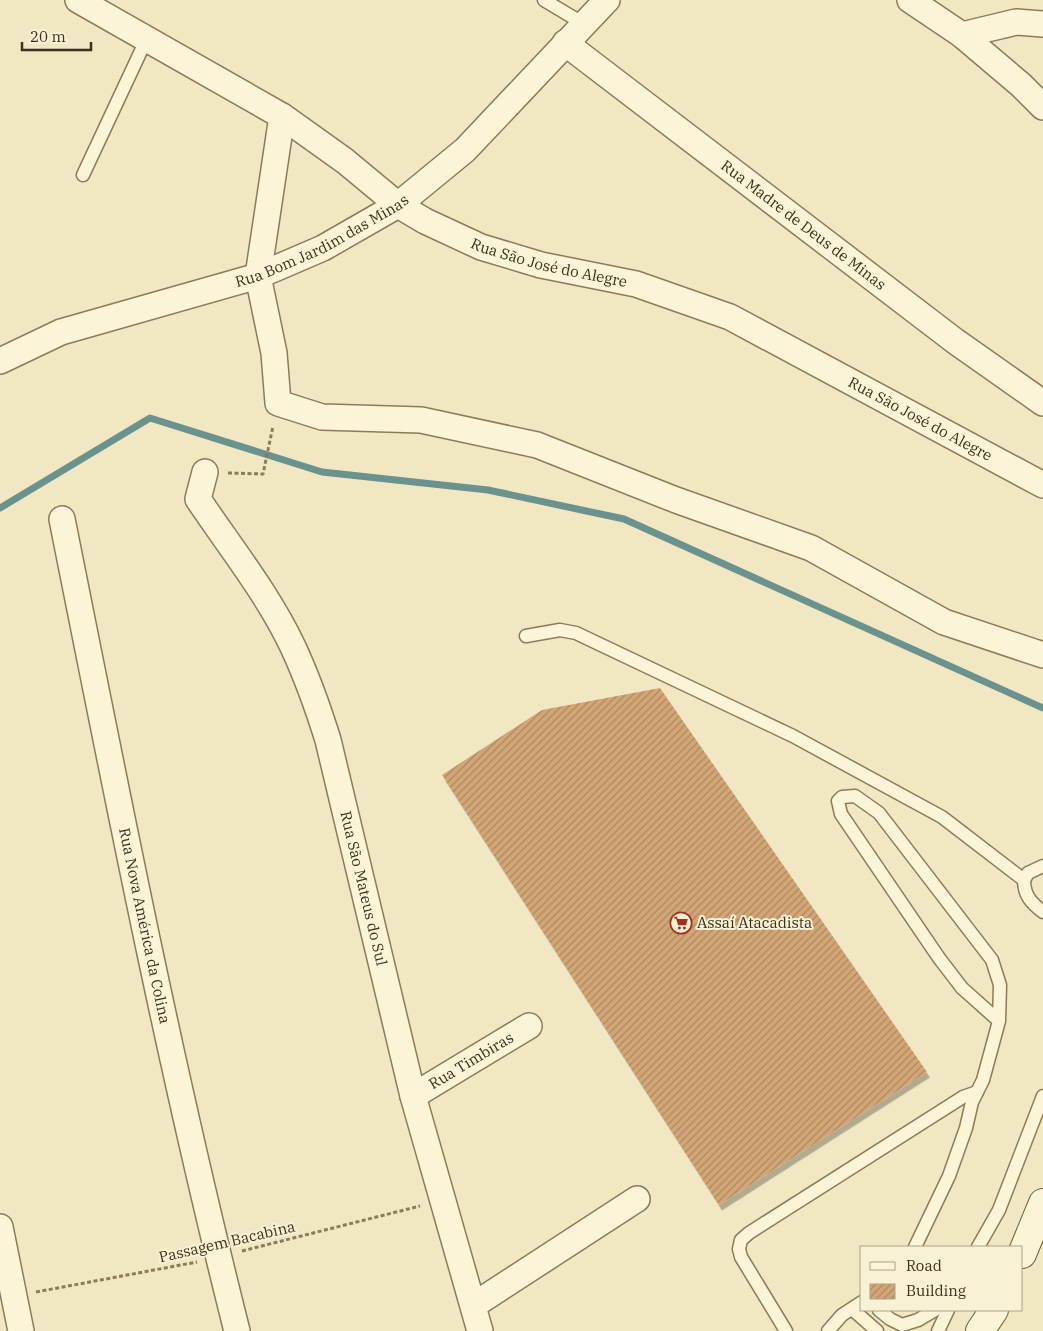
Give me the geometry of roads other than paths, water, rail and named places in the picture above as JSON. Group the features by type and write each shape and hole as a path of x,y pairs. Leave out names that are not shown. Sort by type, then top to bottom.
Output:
{"main road":[{"path":"1023,1252 1043,1203"},
{"path":"980,1331 993,1311"}],"street":[{"name":"Rua São José do Alegre","path":"78,0 282,116 345,161 398,205 481,247 541,265 636,284 685,299 730,317 1043,485"},
{"name":"Rua Bom Jardim das Minas","path":"2,358 61,332 258,276 323,248 398,205 465,150 607,0"},
{"path":"910,0 962,35 1043,107"},
{"path":"962,35 1016,22 1043,24"},
{"name":"Rua Madre de Deus de Minas","path":"565,43 955,341 1043,403"},
{"path":"282,116 258,276 274,353 278,403 322,417 421,420 537,445 676,500 811,548 944,622 1043,655"},
{"name":"Rua São Mateus do Sul","path":"205,472 198,500 270,605 293,645 313,691 328,740 413,1096 480,1331"},
{"name":"Rua Nova América da Colina","path":"62,518 124,830 218,1258 237,1331"},
{"name":"Rua Timbiras","path":"413,1096 530,1026"},
{"path":"474,1305 637,1199"},
{"path":"2,1243 15,1296 21,1331"}],"lane":[{"path":"544,0 584,24"},
{"path":"82,175 147,38"},
{"path":"526,636 542,631 560,630 576,633 793,736 942,817 1024,880"},
{"path":"915,1246 949,1176 977,1092 983,1080 999,1021 1000,985 992,960 879,813 855,796 842,797 838,801 840,814 939,958 962,988 999,1021"},
{"path":"1043,866 1028,873 1024,880 1024,890 1030,900 1043,912"},
{"path":"786,1331 741,1257 739,1249 742,1240 778,1214 963,1097 977,1092"},
{"path":"979,1246 999,1210 1043,1096"},
{"path":"828,1331 842,1315 857,1306"},
{"path":"861,1311 877,1331"},
{"path":"880,1311 902,1325 918,1320 933,1311"},
{"path":"938,1331 948,1311"}],"waterway":[{"path":"0,508 150,418 322,472 488,490 624,519 1043,708"}],"place":[{"name":"Assaí Atacadista","path":"681,923"}]}
